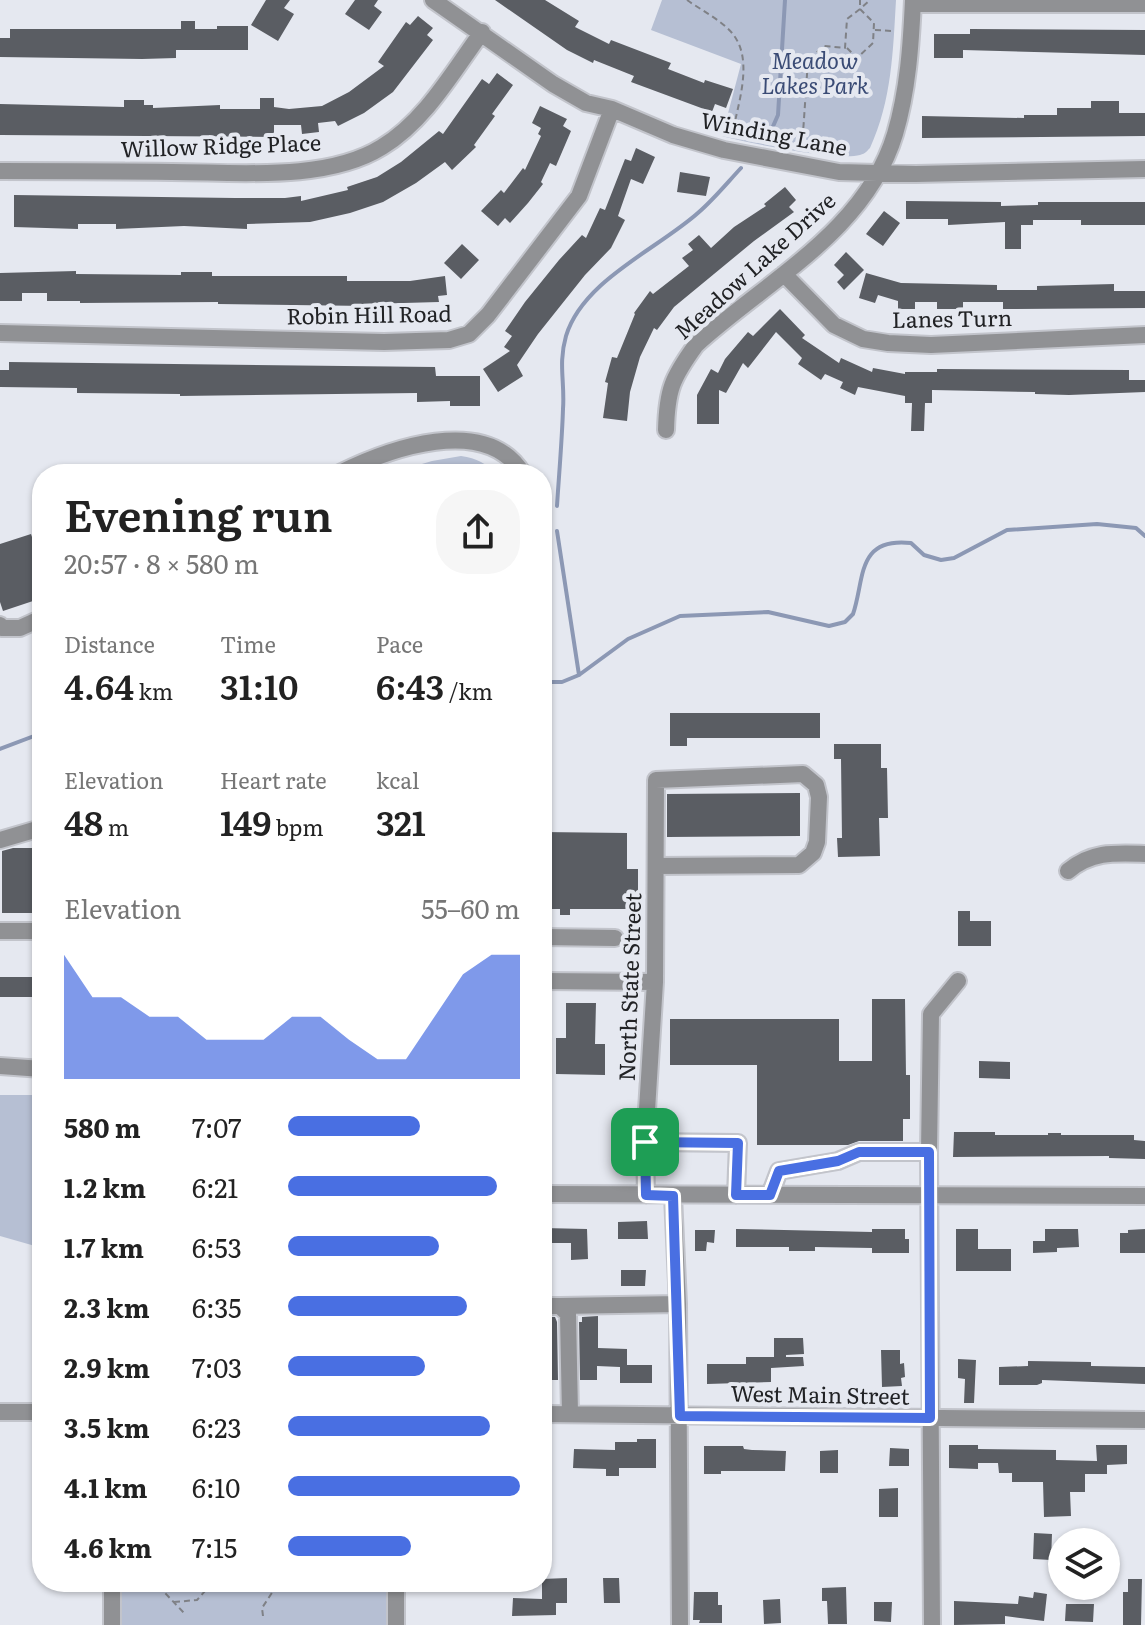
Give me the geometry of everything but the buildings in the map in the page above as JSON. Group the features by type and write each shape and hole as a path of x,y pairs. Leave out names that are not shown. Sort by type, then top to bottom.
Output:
{"street":[{"name":"Winding Lane","path":"433,0 553,84 586,103 612,109 673,135 724,150 830,171 877,174 1145,169"},
{"path":"913,2 1145,4"},
{"name":"Meadow Lake Drive","path":"666,430 667,397 680,367 696,345 831,233 877,174 894,136 907,83 913,2"},
{"name":"Willow Ridge Place","path":"0,171 252,172 311,169 354,161 382,147 416,122 482,32"},
{"name":"Robin Hill Road","path":"0,333 384,342 449,340 469,334 488,315 579,196 612,109"},
{"name":"Lanes Turn","path":"784,274 834,325 863,339 931,345 1145,335"},
{"path":"362,464 393,451 452,440 490,445 506,453 515,464"},
{"path":"0,625 2,628 20,628 32,623"},
{"name":"North State Street","path":"646,1195 645,1142 655,982 656,780 803,774 816,785 819,797 817,842 813,853 799,865 656,866"},
{"path":"0,840 32,831"},
{"path":"1068,871 1096,854 1145,854"},
{"path":"0,931 32,931"},
{"path":"552,937 615,938"},
{"path":"552,981 655,982"},
{"path":"932,1625 931,1014 958,981"},
{"path":"0,1064 32,1068"},
{"path":"645,1142 738,1143 736,1195"},
{"path":"770,1195 779,1171 838,1161 859,1152 929,1152"},
{"path":"552,1194 1145,1196"},
{"path":"673,1196 680,1416 680,1625"},
{"path":"552,1306 678,1304"},
{"path":"560,1306 568,1314 570,1414"},
{"path":"0,1412 32,1412"},
{"name":"West Main Street","path":"552,1414 1145,1420"},
{"path":"112,1592 112,1625"},
{"path":"396,1592 396,1625"}],"path":[{"path":"687,0 731,32 742,53 744,66 732,138"},
{"path":"802,149 808,60 824,46 850,48 857,58 873,43 874,23 860,9 860,0"},
{"path":"845,48 847,19 870,0"},
{"path":"874,30 893,31"},
{"path":"161,1592 185,1614"},
{"path":"173,1602 194,1602 204,1592"},
{"path":"263,1616 262,1608 272,1592"}],"green space":[{"name":"Meadow Lakes Park","path":"662,0 896,0 887,94 870,148 860,155 832,156 722,136 741,64 651,30"},
{"path":"461,456 484,464 422,464"},
{"path":"0,1095 32,1095 32,1245 0,1236"},
{"path":"120,1592 388,1592 388,1625 121,1625"}],"waterway":[{"path":"767,140 778,115 785,0"},
{"path":"557,506 563,399 562,355 575,316 605,282 699,212 741,168"},
{"path":"552,682 562,682 579,675 628,639 680,616 768,612 829,626 845,622 853,614 866,563 880,547 893,543 911,543 924,555 941,560 954,558 1007,530 1097,524 1136,528 1145,536"},
{"path":"557,531 579,675"},
{"path":"0,749 32,737"}],"route":[{"path":"645,1142 738,1143 736,1195 770,1195 779,1171 838,1161 859,1152 929,1152 930,1418 680,1416 673,1196 646,1195 645,1142"}]}
